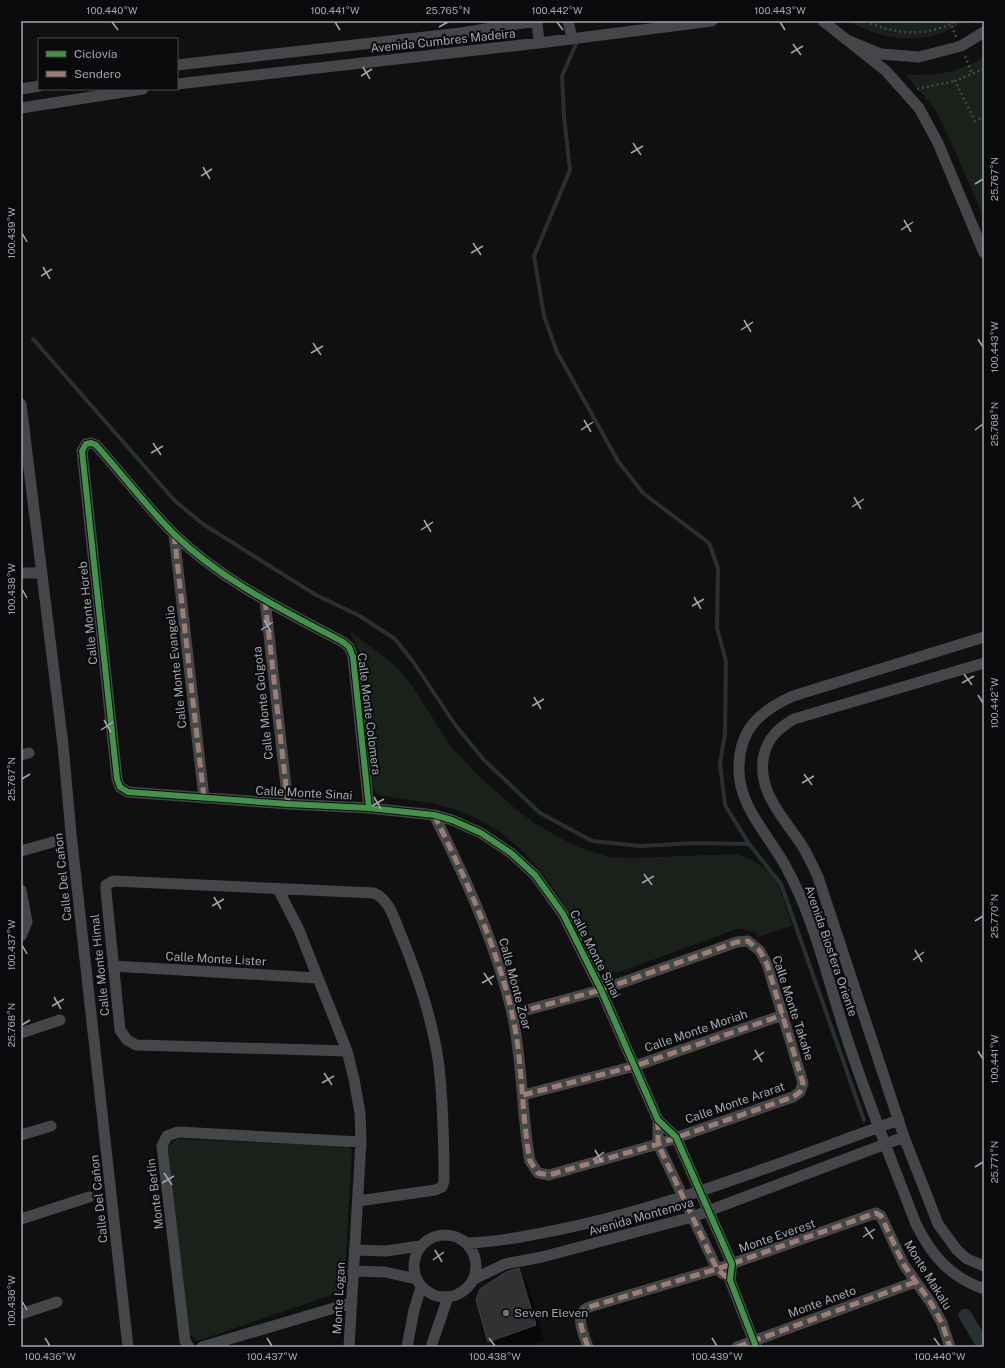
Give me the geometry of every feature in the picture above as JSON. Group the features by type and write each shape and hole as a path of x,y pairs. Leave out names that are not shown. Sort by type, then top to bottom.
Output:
{"street":[{"path":"536,21 539,43"},
{"name":"Avenida Cumbres Madeira","path":"178,65 461,33 536,21"},
{"path":"568,21 572,38"},
{"name":"Avenida Cumbres Madeira","path":"178,84 539,43 712,21"},
{"path":"824,21 880,66 905,91 919,108 935,138 984,253"},
{"path":"847,40 881,54 919,57 960,46 984,32"},
{"path":"21,89 38,86"},
{"path":"21,108 137,90"},
{"name":"Calle Del Cañon","path":"21,404 63,745 71,833 128,1347"},
{"name":"Calle Monte Horeb","path":"118,783 82,451 84,446 88,443 96,445 174,534"},
{"path":"174,534 226,574 265,600"},
{"name":"Calle Monte Evangelio","path":"174,534 204,798"},
{"path":"21,573 41,573"},
{"name":"Calle Monte Colomera","path":"265,600 343,642 349,647 353,657 369,808"},
{"name":"Calle Monte Golgota","path":"265,600 288,804"},
{"name":"Avenida Biosfera Oriente","path":"984,636 793,696 775,705 754,722 744,737 740,751 738,769 740,784 747,803 786,866 795,886 822,960 843,1027 885,1144 916,1224 933,1254 944,1266 957,1277 984,1289"},
{"name":"Avenida Biosfera Oriente","path":"984,663 794,719 782,726 771,738 765,750 761,767 766,790 801,844 818,877 904,1137 938,1224 957,1250 967,1259 984,1266"},
{"name":"Calle Monte Sinai","path":"118,783 122,789 128,792 288,804 369,808 434,815 452,820 481,833 511,853 536,875 563,914 601,990 658,1120"},
{"name":"Calle Monte Zoar","path":"434,815 482,919 498,963 512,1014 524,1095 528,1154 535,1170"},
{"path":"21,851 53,842"},
{"name":"Calle Monte Himal","path":"278,889 113,881 106,884 120,1030 127,1040 136,1045 347,1051"},
{"path":"278,889 374,893 383,897 407,949 425,1002 438,1064 444,1127 444,1181 442,1187 435,1190 358,1201"},
{"name":"Monte Logan","path":"278,889 299,930 347,1051 360,1113 361,1142 349,1347"},
{"path":"21,890 27,922 21,936"},
{"name":"Calle Monte Takahe","path":"601,990 738,942 748,941 763,956 803,1079 802,1088"},
{"name":"Calle Monte Lister","path":"113,966 318,978"},
{"path":"512,1014 601,990"},
{"name":"Calle Monte Moriah","path":"524,1095 591,1079 635,1066 783,1015"},
{"path":"21,1033 60,1020"},
{"name":"Calle Monte Ararat","path":"535,1170 542,1175 550,1175 658,1144 793,1097 802,1088"},
{"path":"658,1120 676,1137 732,1264 730,1280"},
{"path":"658,1120 658,1144 717,1269 730,1280 755,1344"},
{"name":"Avenida Montenova","path":"467,1243 497,1242 598,1222 683,1197 899,1120"},
{"path":"21,1135 50,1126"},
{"name":"Monte Berlín","path":"189,1347 185,1341 162,1146 167,1136 178,1132 361,1142"},
{"name":"Avenida Montenova","path":"474,1279 505,1264 542,1257 692,1217 904,1137"},
{"path":"21,1219 89,1197"},
{"name":"Monte Everest","path":"588,1347 580,1317 586,1308 717,1269 876,1213 882,1218"},
{"name":"Monte Makalu","path":"882,1218 897,1251 915,1282 932,1303 942,1323 950,1347"},
{"path":"353,1271 385,1272 419,1283 429,1293 438,1297 448,1297 463,1292 474,1279 476,1260 473,1251 467,1243 452,1235 443,1234 426,1240 420,1246 413,1262 419,1283 407,1347"},
{"path":"355,1250 386,1251 420,1246"},
{"name":"Monte Aneto","path":"737,1347 755,1344 915,1282"},
{"path":"431,1347 448,1297"},
{"path":"21,1314 57,1302"},
{"path":"202,1347 352,1303"}],"path":[{"path":"866,21 890,30 912,33 932,30 956,21"},
{"path":"905,91 955,81 984,69"},
{"path":"955,81 975,121 984,117"}],"shaded area":[{"path":"849,21 964,21 951,29 937,34 922,38 906,38 891,37 876,33"},
{"path":"984,57 984,218 957,155 935,109 906,75 938,74 964,67"},
{"path":"349,630 392,663 404,675 452,748 482,779 517,810 536,824 575,846 609,857 630,858 736,854 753,860 768,871 778,883 792,926 758,937 756,933 743,929 737,929 614,973 603,971 597,967 566,907 554,889 526,854 509,840 472,816 433,804 379,795 374,790 370,776 360,655"},
{"path":"177,1139 349,1146 352,1151 344,1291 197,1341 189,1334 168,1147"}],"building":[{"name":"Seven Eleven","path":"519,1268 536,1325 488,1342 476,1300 480,1289 506,1272"}],"waterway":[{"path":"576,44 562,76 564,117 570,170 534,256 544,316 557,352 618,461 643,493 709,543 718,568 717,628 726,661 725,734 720,763 725,805 749,844 781,884 864,1120"},
{"path":"33,339 175,501 203,524 316,595 360,616 395,639 414,663 456,726 484,760 540,813 592,841 641,846 695,843 749,844"},
{"path":"965,1315 984,1347"}],"marked path":[{"path":"174,534 204,798"},
{"path":"265,600 288,804"},
{"path":"434,815 469,888 498,962 516,1031 530,1161 538,1173 549,1175 658,1144 793,1097 800,1092 803,1083 767,964 760,951 748,941 737,942 601,990 512,1014"},
{"path":"523,1095 635,1066 783,1015"},
{"path":"658,1120 658,1144 717,1269 730,1280"},
{"path":"588,1347 582,1331 581,1320 584,1310 589,1307 717,1269 876,1213 881,1216 904,1265 931,1303 942,1323 950,1347"},
{"path":"737,1347 915,1282"}],"cycle path":[{"path":"369,808 353,657 349,647 343,642 277,607 233,581 212,566 174,534 96,445 91,443 86,444 82,451 117,779 120,787 128,792 288,804 369,808 434,815 452,820 481,833 511,853 535,875 563,914 601,990 658,1120 676,1137 732,1264 730,1280 756,1347"}],"place":[{"name":"Seven Eleven","path":"506,1313"}]}
